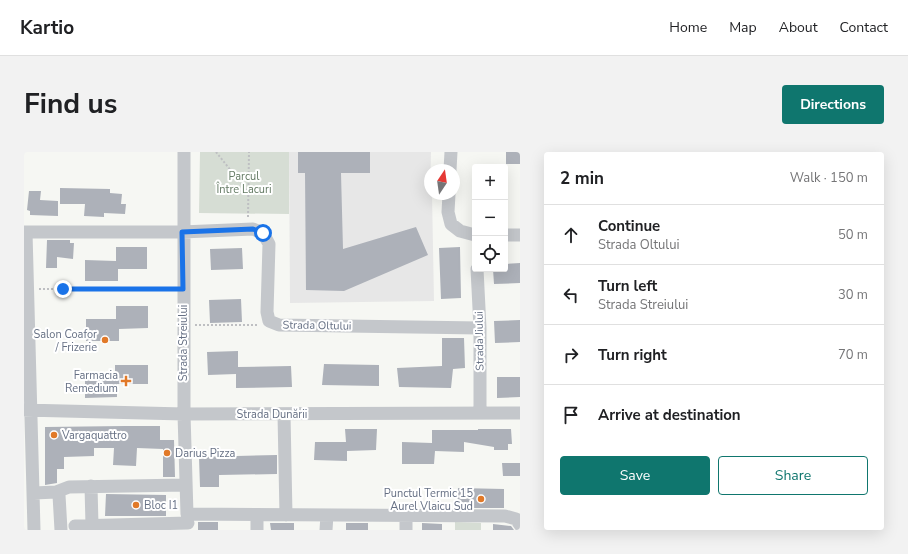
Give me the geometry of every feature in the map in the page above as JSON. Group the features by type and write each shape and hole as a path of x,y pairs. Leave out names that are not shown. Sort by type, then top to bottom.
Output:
{"street":[{"name":"Strada Streiului","path":"184,152 182,232 184,414 187,514 257,515"},
{"path":"450,164 451,152"},
{"path":"449,200 448,212 451,224 460,231 472,234"},
{"name":"Strada Oltului","path":"25,232 182,232 253,229 263,233 269,244 267,312 269,321 279,325 480,328"},
{"path":"25,232 28,288 28,410 34,493 34,530"},
{"path":"508,235 520,234"},
{"name":"Strada Jiului","path":"477,272 480,328 480,413"},
{"name":"Strada Dunării","path":"28,410 184,414 520,413"},
{"path":"284,414 286,515"},
{"path":"34,493 56,492 69,486 186,485"},
{"path":"91,486 92,525"},
{"path":"56,492 60,496 61,530"},
{"path":"257,530 257,515 505,516 516,519 520,524"},
{"path":"326,530 327,515"},
{"path":"406,515 406,530"},
{"path":"75,526 92,525 117,527 188,523"}],"path":[{"path":"216,152 248,192"},
{"path":"248,219 249,152"},
{"path":"28,288 183,289"},
{"path":"183,325 279,325"}],"shaded area":[{"path":"289,152 431,152 431,164 424,164 424,200 432,200 434,301 290,303"}],"green space":[{"name":"Parcul Între Lacuri","path":"200,152 289,152 289,214 199,213"},
{"path":"455,522 481,523 481,530 455,530"}],"building":[{"path":"298,152 370,152 370,173 341,173 343,249 416,227 428,255 344,291 306,290 305,173 298,173"},
{"path":"506,152 520,152 520,164 506,164"},
{"path":"60,188 110,189 110,193 122,194 121,204 126,204 125,214 104,213 104,217 84,216 85,204 60,204"},
{"path":"29,191 41,191 40,200 58,201 58,216 30,215 30,211 27,210"},
{"path":"47,240 70,240 70,243 74,243 73,259 57,257 57,268 46,268"},
{"path":"116,247 147,247 147,269 118,269 118,281 85,281 85,260 116,261"},
{"path":"460,247 461,298 441,299 439,248"},
{"path":"242,248 243,269 211,270 210,249"},
{"path":"520,263 520,283 494,284 493,272 508,272 508,264"},
{"path":"241,299 242,322 210,323 209,300"},
{"path":"116,306 148,306 148,328 119,329 119,341 86,341 86,319 116,319"},
{"path":"520,320 520,342 495,343 494,321"},
{"path":"442,338 464,338 465,368 453,369 451,388 399,387 397,368 442,366"},
{"path":"238,351 238,367 291,366 292,387 236,388 236,374 208,375 207,352"},
{"path":"324,364 379,365 379,386 322,385"},
{"path":"115,365 148,365 148,384 117,384 117,397 85,398 85,377 115,377"},
{"path":"497,377 520,377 520,397 497,398"},
{"path":"160,426 160,440 174,440 175,477 163,477 163,449 137,448 136,466 113,465 114,448 94,448 94,456 64,457 64,469 57,469 57,483 45,485 45,427"},
{"path":"345,429 377,429 376,450 347,451 347,461 314,460 315,442 346,442"},
{"path":"511,429 512,444 508,444 508,450 494,450 494,447 464,442 464,452 435,451 434,464 402,464 402,442 432,443 432,430"},
{"path":"277,455 277,474 219,475 219,487 200,487 199,457"},
{"path":"502,463 520,463 520,476 503,476"},
{"name":"Punctul Termic 15 Aurel Vlaicu Sud","path":"458,488 504,489 504,508 457,508"},
{"name":"Bloc I1","path":"106,494 166,495 166,516 105,516"},
{"path":"198,522 218,522 218,530 198,530"},
{"path":"270,523 294,523 294,530 271,530"},
{"path":"346,523 368,523 368,530 346,530"},
{"path":"422,523 442,524 442,530 422,530"},
{"path":"493,524 511,526 514,530 493,530"}],"place":[{"name":"Salon Coafor / Frizerie","path":"105,340"},
{"name":"Farmacia Remedium","path":"126,381"},
{"name":"Vargaquattro","path":"54,435"},
{"name":"Darius Pizza","path":"167,453"},
{"name":"Punctul Termic 15 Aurel Vlaicu Sud","path":"481,499"},
{"name":"Bloc I1","path":"136,505"}],"route":[{"path":"63,289 183,289 182,232 253,229 263,233"}]}
